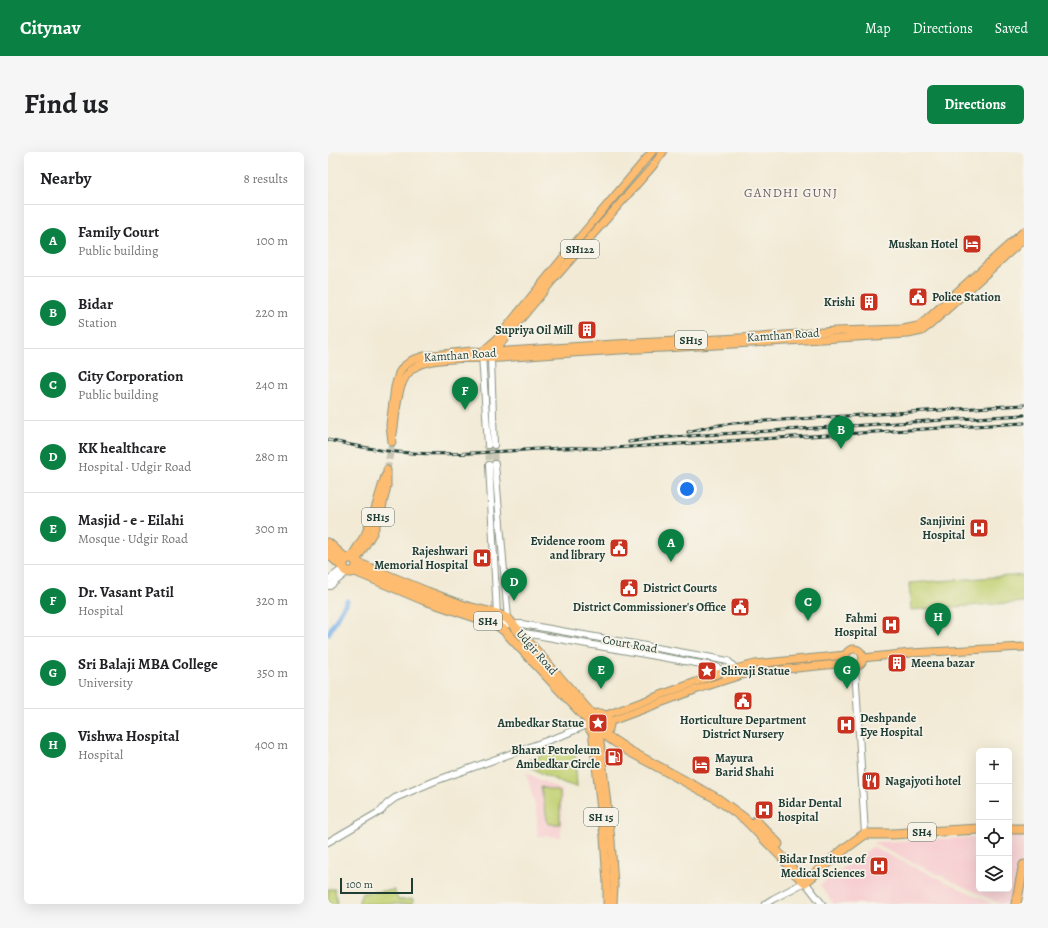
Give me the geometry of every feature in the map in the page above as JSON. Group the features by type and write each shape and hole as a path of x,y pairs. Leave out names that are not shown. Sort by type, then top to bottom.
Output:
{"highway":[{"name":"Udgir Road","path":"328,543 350,565 363,575 422,599 496,624 505,631 598,725 629,751 716,798 745,819 805,882"},
{"name":"Udgir Road","path":"328,553 350,565 464,606 497,614 510,622 598,725"},
{"name":"SH4","path":"865,834 892,834 976,828"},
{"path":"1012,829 1024,829"},
{"path":"805,882 865,834"},
{"path":"1016,904 1024,865"}],"main road":[{"path":"482,355 497,339 575,243 652,152"},
{"name":"SH122","path":"494,352 553,280 652,167 663,152"},
{"name":"Kamthan Road","path":"423,360 404,378 399,392 392,442 390,425 395,387 399,373 403,367 412,360 423,360 434,361 494,352 579,352 908,334 922,331 930,325 1020,240 1024,231"},
{"name":"SH15","path":"387,470 387,486 382,508 373,533 350,565 365,535 387,470"},
{"path":"863,658 911,653 1024,647"},
{"path":"598,725 689,692 742,675 757,672 846,663 855,667 861,664 863,658 860,652 854,650 849,651 846,655 846,663"},
{"path":"598,725 723,672 755,664 846,655"},
{"name":"SH 15","path":"598,725 607,904"},
{"name":"SH 15","path":"598,725 611,840 614,885 613,904"}],"street":[{"path":"482,355 491,445 494,352"},
{"path":"497,614 492,465 510,622"},
{"path":"328,580 350,565"},
{"path":"328,586 330,586 350,565"},
{"name":"Court Road","path":"496,624 510,622 728,661 742,675"},
{"path":"505,631 519,632 713,666 717,667 730,679"},
{"path":"641,653 643,646"},
{"path":"855,667 865,834"},
{"path":"328,842 381,811 395,798 563,735 598,725"},
{"path":"765,904 773,898 805,882"},
{"name":"Udgir Road","path":"805,882 822,904"}],"shaded area":[{"path":"526,772 562,790 561,837 537,836 537,814"},
{"path":"1012,835 1019,835 1024,839 1024,855 1018,870 1009,904 1000,904 872,843 976,837 976,892 1012,892"},
{"name":"Bidar Institute of Medical Sciences","path":"872,847 993,904 834,904 820,885"}],"green space":[{"path":"1024,575 1024,602 911,610 909,583"},
{"path":"560,748 562,753 575,751 577,787 544,775 525,762"},
{"path":"541,787 560,792 560,824 548,824"},
{"path":"328,889 335,889 337,904 328,904"},
{"path":"394,890 398,900 413,899 413,904 358,904 362,893"}],"waterway":[{"path":"328,634 347,601"}],"tunnel":[{"path":"387,470 392,442"},
{"path":"488,445 489,465"},
{"path":"494,445 495,464"}],"railway":[{"path":"688,432 733,423 1024,405"},
{"path":"629,442 656,438 1024,415"},
{"path":"328,440 388,451 438,454 567,448 613,448 1024,423"}],"place":[{"name":"Muskan Hotel","path":"972,244"},
{"name":"Police Station","path":"918,297"},
{"name":"Krishi","path":"869,302"},
{"name":"Supriya Oil Mill","path":"587,330"},
{"name":"Dr. Vasant Patil","path":"465,410"},
{"name":"Bidar","path":"841,449"},
{"name":"Sanjivini Hospital","path":"979,528"},
{"name":"Evidence room and library","path":"619,548"},
{"name":"Rajeshwari Memorial Hospital","path":"482,558"},
{"name":"Family Court","path":"671,562"},
{"name":"District Courts","path":"629,588"},
{"name":"KK healthcare","path":"514,601"},
{"name":"District Commissioner's Office","path":"740,607"},
{"name":"City Corporation","path":"808,621"},
{"name":"Fahmi Hospital","path":"891,625"},
{"name":"Vishwa Hospital","path":"938,636"},
{"name":"Meena bazar","path":"897,663"},
{"name":"Shivaji Statue","path":"707,671"},
{"name":"Masjid - e - Eilahi","path":"601,689"},
{"name":"Sri Balaji MBA College","path":"847,689"},
{"name":"Horticulture Department District Nursery","path":"743,701"},
{"name":"Ambedkar Statue","path":"598,723"},
{"name":"Deshpande Eye Hospital","path":"846,725"},
{"name":"Bharat Petroleum Ambedkar Circle","path":"614,757"},
{"name":"Mayura Barid Shahi","path":"701,765"},
{"name":"Nagajyoti hotel","path":"871,781"},
{"name":"Bidar Dental hospital","path":"764,810"},
{"name":"Bidar Institute of Medical Sciences","path":"879,866"}],"district":[{"name":"GANDHI GUNJ","path":"791,192"}]}
